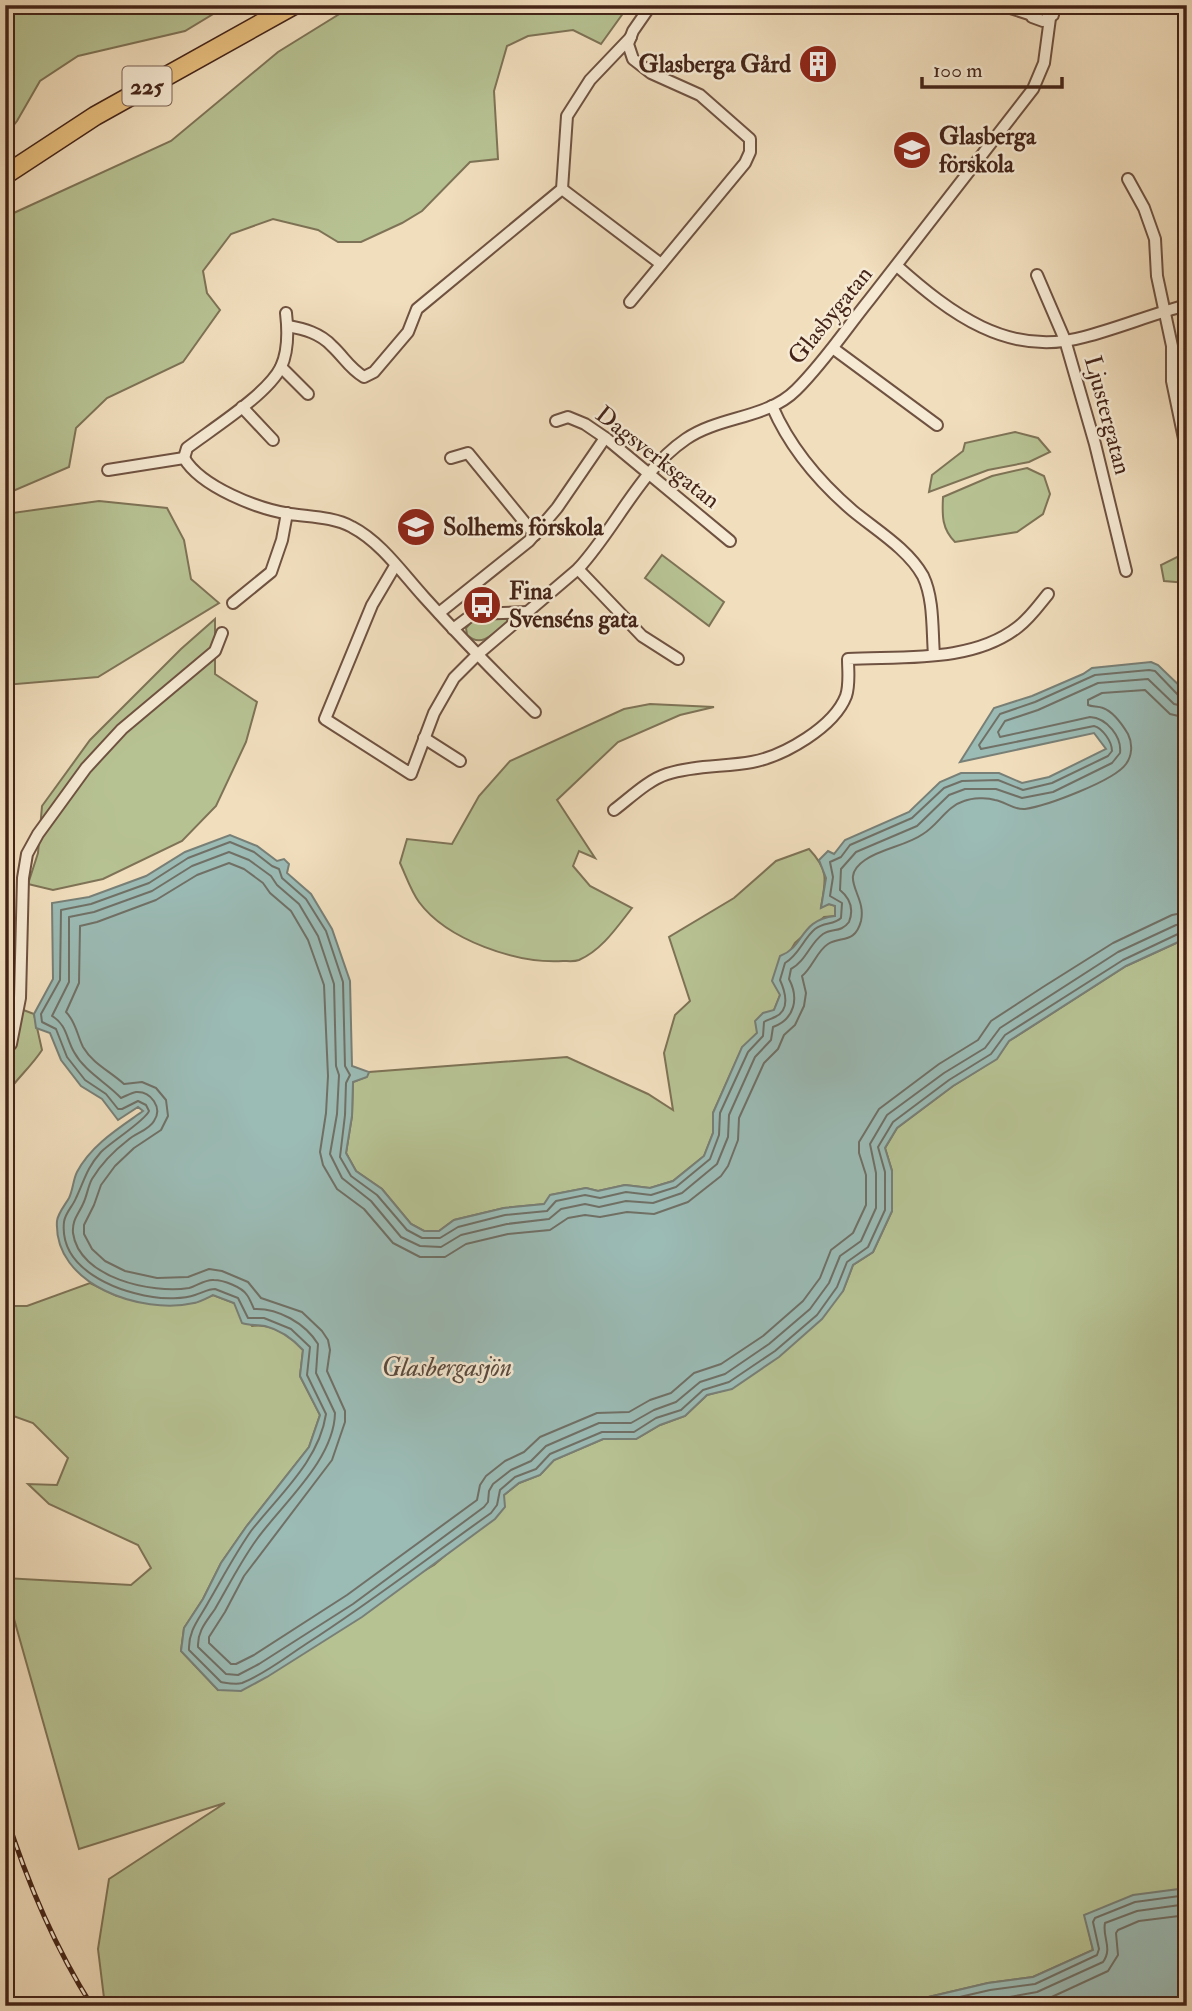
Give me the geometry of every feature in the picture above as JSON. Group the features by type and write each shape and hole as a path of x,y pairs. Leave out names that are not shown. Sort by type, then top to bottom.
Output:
{"main road":[{"name":"225","path":"5,175 95,116 294,5"}],"street":[{"path":"630,302 744,163 750,152 750,139 699,95 652,74 633,59 628,44 651,5"},
{"path":"1004,6 1031,13 1042,21 1055,10"},
{"name":"Glasbygatan","path":"395,566 372,605 325,719 411,774 447,689 463,667 578,569 649,473 671,450 709,426 772,406 794,392 834,349 1033,89 1044,63 1055,10"},
{"path":"1031,13 1046,46"},
{"path":"288,326 313,331 332,345 353,371 364,377 374,372 408,332 417,309 562,189 566,116 590,80 631,37"},
{"path":"1128,179 1144,208 1155,239 1157,275 1169,331 1172,382 1187,453"},
{"path":"562,189 662,264"},
{"path":"897,266 935,299 989,332 1024,341 1081,338 1187,305"},
{"name":"Ljustergatan","path":"1037,275 1065,340 1095,444 1126,571"},
{"path":"184,458 187,448 242,407 281,367 288,326 286,313"},
{"path":"834,349 937,425"},
{"path":"281,367 308,394"},
{"path":"772,406 793,446 816,475 916,565 927,587 934,655"},
{"path":"242,407 273,440"},
{"name":"Dagsverksgatan","path":"556,421 572,418 605,438 730,541"},
{"path":"439,613 512,557 535,535 605,438"},
{"path":"451,458 468,453 535,535"},
{"path":"108,470 184,458"},
{"path":"184,458 193,470 210,483 252,503 287,513 330,519 348,525 367,537 477,655 535,712"},
{"path":"233,603 271,572 282,540 287,513"},
{"path":"578,569 642,636 678,659"},
{"path":"614,810 664,775 757,761 782,752 801,741 830,718 843,702 848,685 848,659 962,651 1003,637 1027,620 1048,594"},
{"path":"453,629 473,614 528,612"},
{"path":"5,1051 11,1044 20,998 21,919 27,854 46,820 86,768 122,729 215,651 222,634"},
{"path":"424,738 460,761"}],"green space":[{"path":"5,5 228,5 185,31 78,56 40,81 5,136"},
{"path":"354,5 629,5 601,44 573,30 528,36 507,46 494,91 498,159 470,162 422,211 402,223 361,242 338,242 318,230 273,219 231,234 203,271 207,293 220,310 183,362 107,398 76,428 69,467 13,491 5,490 5,217 171,141 278,52"},
{"path":"1015,432 1038,438 1050,452 1029,462 988,470 929,492 932,475 963,451 965,443"},
{"path":"1027,468 1044,476 1050,494 1043,514 1017,532 955,542 944,522 943,497 992,476"},
{"path":"99,501 167,508 184,540 191,579 219,603 98,677 5,685 5,514"},
{"path":"1187,552 1187,583 1164,581 1161,565"},
{"path":"662,555 724,602 709,626 645,578"},
{"path":"215,619 215,674 257,702 246,742 216,806 182,841 103,879 53,890 28,884 38,853 42,806 90,740"},
{"path":"474,619 507,619 507,622 488,638 478,640 467,635 466,628"},
{"path":"650,704 714,707 680,715 618,742 557,800 595,858 579,851 573,866 590,886 632,908 602,944 587,956 575,961 525,958 484,947 447,928 431,916 416,898 400,863 407,839 452,844 479,796 510,761 624,709"},
{"path":"809,849 823,869 824,890 821,907 829,904 836,906 835,916 824,917 795,943 789,953 774,1010 742,1048 713,1113 713,1133 704,1156 673,1181 650,1188 625,1185 598,1191 586,1188 551,1195 545,1204 504,1208 454,1220 439,1231 424,1231 411,1224 382,1189 356,1171 346,1153 352,1116 353,1082 366,1077 369,1072 567,1057 648,1094 673,1110 664,1053 675,1015 690,1001 669,937 734,898 776,861"},
{"path":"1187,938 1187,1888 1085,1915 1093,1950 1033,1977 988,1983 890,2006 105,2006 98,1949 109,1879 225,1803 79,1849 5,1587 5,1578 131,1585 151,1568 138,1545 49,1504 28,1484 57,1485 68,1458 33,1423 5,1413 5,1306 27,1306 90,1283 117,1296 194,1303 213,1295 234,1303 252,1326 267,1327 280,1332 303,1350 300,1376 320,1415 309,1447 221,1563 203,1599 184,1628 181,1651 218,1690 434,1565 455,1547 504,1495 519,1483 540,1475 554,1460 603,1439 636,1439 660,1425 685,1416 707,1395 732,1388 843,1291 853,1265 873,1252 892,1211 892,1171 885,1148 897,1128 953,1086 996,1059 1009,1041 1126,966"},
{"path":"5,1003 34,1014 42,1050 5,1096"}],"water":[{"name":"Glasbergasjön","path":"1151,662 1158,665 1187,693 1187,938 1126,966 1009,1041 997,1059 953,1086 897,1128 885,1148 892,1171 892,1211 873,1252 853,1265 843,1291 822,1319 779,1357 732,1389 707,1395 685,1416 660,1425 636,1439 603,1439 554,1460 540,1475 519,1483 504,1495 505,1507 495,1519 362,1617 241,1691 218,1690 181,1651 184,1628 203,1599 221,1563 309,1447 320,1415 300,1376 303,1350 276,1330 242,1323 234,1303 213,1295 196,1302 173,1306 127,1299 104,1290 85,1278 69,1262 60,1243 57,1221 70,1195 77,1172 98,1145 143,1111 138,1107 118,1120 102,1099 81,1086 61,1060 50,1033 36,1028 34,1014 53,979 52,903 89,897 146,876 185,852 230,835 257,846 277,861 284,859 289,864 287,873 311,894 332,929 350,981 352,1066 369,1072 367,1077 353,1082 352,1116 346,1153 356,1171 382,1189 411,1224 424,1231 439,1231 454,1220 504,1208 544,1204 550,1195 586,1188 598,1191 625,1185 650,1188 673,1181 704,1156 713,1133 713,1113 742,1047 757,1033 755,1021 763,1013 774,1010 780,995 772,981 780,956 794,947 808,928 823,918 835,916 835,906 829,904 821,908 826,878 819,860 828,851 834,854 845,840 909,812 940,782 961,773 999,773 1022,783 1049,777 1106,749 1094,733 960,762 994,708 1032,696 1092,668"},
{"path":"1187,1888 1187,2006 890,2006 988,1983 1033,1977 1093,1950 1084,1915 1133,1895"}],"railway":[{"path":"5,1812 42,1912 65,1960 92,2006"}],"place":[{"name":"Glasberga Gård","path":"818,64"},
{"name":"Glasberga förskola","path":"912,150"},
{"name":"Solhems förskola","path":"416,527"},
{"name":"Fina Svenséns gata","path":"482,605"}]}
